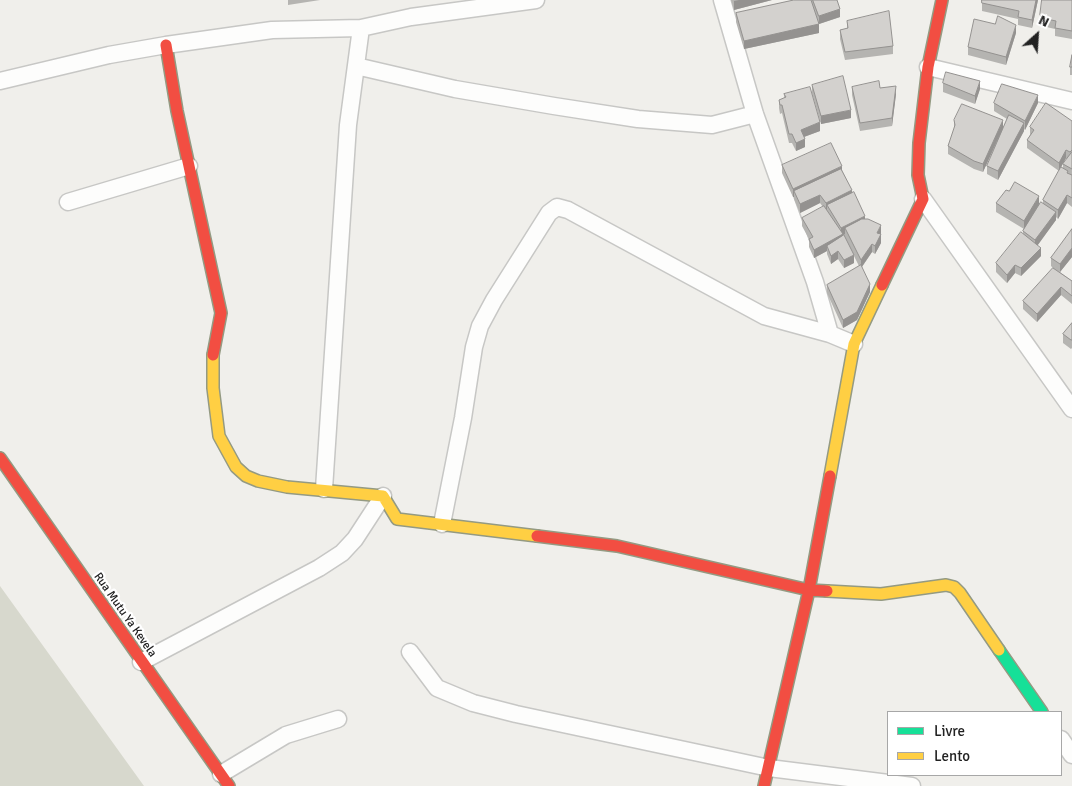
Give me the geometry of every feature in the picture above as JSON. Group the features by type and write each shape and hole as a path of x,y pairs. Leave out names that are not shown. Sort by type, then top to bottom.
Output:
{"street":[{"path":"0,81 109,55 166,45 272,30 361,28 411,17 536,0"},
{"path":"722,0 755,114 815,282 830,334"},
{"path":"942,0 928,67 919,143 918,175 923,199 1069,399"},
{"path":"324,489 348,125 361,28"},
{"path":"166,45 177,111 221,313 213,354 213,388 218,436 236,467 246,476 258,481 287,487 383,496"},
{"path":"356,66 455,89 638,119 712,125 755,114"},
{"path":"928,67 1072,101"},
{"path":"68,202 189,166"},
{"path":"764,786 809,590 854,344 923,199"},
{"path":"442,524 463,418 474,347 480,326 494,300 549,213 557,207 568,210 764,316 830,334 854,344"},
{"name":"Rua Mutu Ya Kevela","path":"0,458 225,780"},
{"path":"383,496 397,519 617,546 809,590 881,594 946,585 954,587 1041,711"},
{"path":"141,662 319,568 342,553 354,539 383,496"},
{"path":"410,652 437,688 472,703 769,768 912,786"},
{"path":"225,780 286,735 338,719"},
{"path":"1062,741 1072,756"}],"shaded area":[{"path":"0,586 144,786 0,786"}],"building":[{"path":"794,0 811,0 819,24 744,41 736,13"},
{"path":"813,0 837,0 840,9 819,16"},
{"path":"982,0 1036,0 1032,20 1018,17 1019,11 982,3"},
{"path":"1042,0 1072,0 1072,31 1055,28 1056,21 1042,18 1040,15"},
{"path":"889,11 893,46 845,52 840,30 848,28 847,21"},
{"path":"998,16 1016,25 1006,57 968,47 974,19 995,24"},
{"path":"946,72 980,81 975,96 943,83"},
{"path":"843,76 851,110 821,116 812,85"},
{"path":"879,81 880,88 896,86 892,118 860,123 852,87"},
{"path":"1002,84 1038,95 1025,121 994,103"},
{"path":"810,87 820,122 801,130 805,139 796,143 792,134 789,134 779,100 786,97 784,94"},
{"path":"1046,103 1072,121 1072,150 1070,152 1066,150 1059,163 1027,140 1034,130 1030,127"},
{"path":"962,104 1003,120 983,164 948,146 955,125 954,120"},
{"path":"1009,115 1024,123 998,171 987,166"},
{"path":"831,143 842,166 793,189 782,165"},
{"path":"1072,152 1072,169 1063,164"},
{"path":"1061,167 1072,175 1072,198 1067,195 1058,210 1043,200"},
{"path":"841,169 852,190 826,203 820,195 800,204 794,191"},
{"path":"1015,182 1039,196 1024,221 996,203 1006,190 1009,191"},
{"path":"854,192 865,216 841,228 827,205"},
{"path":"1041,202 1056,212 1035,240 1023,231"},
{"path":"824,206 843,234 814,250 809,239 813,237 802,218"},
{"path":"862,219 868,219 881,225 877,233 881,234 875,246 872,244 861,260 845,228"},
{"path":"1072,229 1072,248 1060,264 1051,258"},
{"path":"1021,232 1041,248 1021,268 1015,265 1007,275 996,263"},
{"path":"844,235 854,255 844,260 838,251 831,256 827,246"},
{"path":"861,265 870,284 857,312 843,320 827,285"},
{"path":"1053,268 1072,281 1072,296 1061,287 1037,314 1023,301"},
{"path":"1072,323 1072,340 1071,340 1063,334"}],"traffic: fast":[{"path":"999,650 1041,711"}],"traffic: slow":[{"path":"830,476 854,344 882,285"},
{"path":"213,355 213,388 219,436 236,467 246,476 258,481 287,487 383,496 397,519 537,536"},
{"path":"827,591 881,594 946,585 954,587 999,650"}],"traffic: jam":[{"path":"882,285 923,199 918,175 919,143 928,67 942,0"},
{"path":"166,45 177,111 221,313 213,355"},
{"path":"0,458 229,786"},
{"path":"764,786 809,590 830,476"},
{"path":"537,536 617,546 809,590 827,591"}]}
